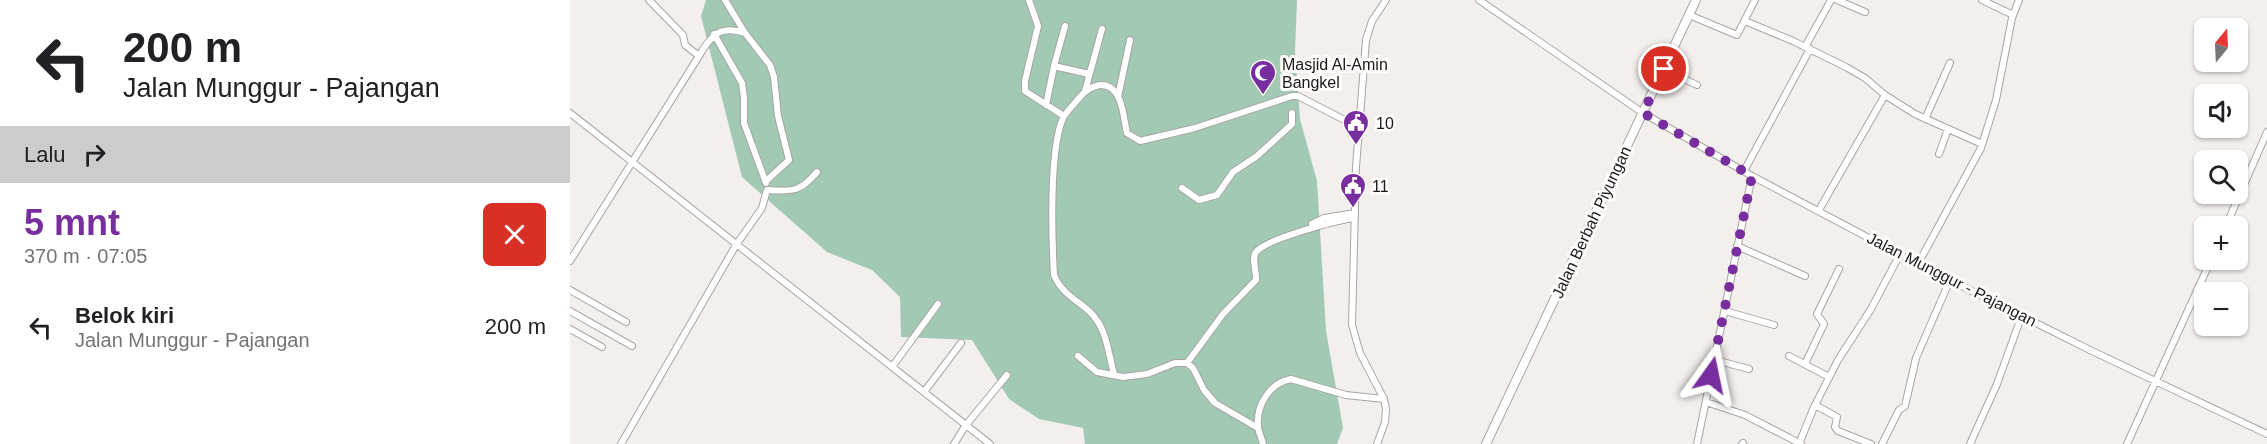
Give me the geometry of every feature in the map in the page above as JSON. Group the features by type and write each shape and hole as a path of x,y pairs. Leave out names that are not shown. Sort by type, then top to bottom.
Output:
{"street":[{"path":"649,0 682,35 685,45 699,56"},
{"path":"725,0 745,33 770,65 774,77 778,116 789,160 766,181"},
{"path":"1029,0 1038,26 1025,88 1028,94 1064,116"},
{"path":"1377,444 1385,422 1384,399 1360,353 1352,325 1358,127 1366,40 1372,21 1386,0"},
{"name":"Jalan Munggur - Pajangan","path":"1479,0 1643,113 1752,176 1918,264 2267,434"},
{"name":"Jalan Berbah Piyungan","path":"1486,444 1696,0"},
{"path":"1689,15 1737,35 1755,0"},
{"path":"1744,171 1832,0"},
{"path":"1837,0 1865,12"},
{"path":"1982,0 2013,15"},
{"path":"1918,264 1982,144 1996,100 2013,15 2019,0"},
{"path":"1745,21 1807,48 1865,78 1885,95 1925,119 1982,144"},
{"path":"1046,105 1065,26"},
{"path":"570,261 714,34 725,29 745,33"},
{"path":"1085,92 1102,29"},
{"path":"621,444 736,245 762,208 767,190 766,181 744,123 742,83 714,34"},
{"path":"1130,40 1118,97 1127,133 1133,139 1140,141 1196,128 1292,96 1298,96 1358,127"},
{"path":"1925,119 1950,63"},
{"path":"1054,66 1089,74"},
{"path":"1664,69 1697,85"},
{"path":"1114,374 1105,335 1096,319 1063,290 1054,275 1055,160 1057,140 1064,116 1085,92 1092,87 1107,86 1118,97"},
{"path":"1819,210 1885,95"},
{"path":"570,112 990,444"},
{"path":"1182,188 1199,200 1217,195 1233,172 1257,156 1292,124 1292,113"},
{"path":"1939,154 1948,129"},
{"path":"2230,216 2267,132"},
{"path":"767,190 795,191 802,188 817,172"},
{"path":"1697,444 1752,176"},
{"path":"1312,224 1324,218 1355,215"},
{"path":"1186,363 1223,314 1256,280 1254,256 1256,251 1327,223 1355,215"},
{"path":"1737,246 1805,276"},
{"path":"1706,402 1745,415 1800,444 1815,405 1843,350 1871,309 1900,254"},
{"path":"1805,364 1824,324 1817,314 1839,269"},
{"path":"2127,444 2207,270"},
{"path":"1882,444 1899,410 1905,406 1916,358 1950,280"},
{"path":"570,290 626,322"},
{"path":"892,367 938,304"},
{"path":"570,311 632,346"},
{"path":"1725,311 1774,324"},
{"path":"1970,444 2022,315"},
{"path":"570,329 602,347"},
{"path":"924,392 961,343"},
{"path":"1078,356 1097,372 1134,376 1147,374 1175,363 1186,363 1193,368 1204,390 1215,403 1258,428"},
{"path":"1789,356 1829,377"},
{"path":"1715,360 1749,369"},
{"path":"954,444 966,425 1007,375"},
{"path":"1263,444 1258,428 1258,411 1272,389 1282,381 1291,379 1346,395 1384,399"},
{"path":"1815,405 1837,417 1835,427 1838,432 1871,444"}],"green space":[{"path":"706,0 1297,0 1295,51 1300,119 1317,181 1326,331 1343,428 1337,444 1085,444 1083,428 1039,419 1009,399 972,340 901,337 900,297 872,270 827,252 742,177 701,16"}],"place":[{"name":"Masjid Al-Amin Bangkel","path":"1263,96"},
{"name":"10","path":"1356,146"},
{"name":"11","path":"1353,209"}],"route":[{"path":"1664,69 1643,113 1752,176 1711,375"}]}
